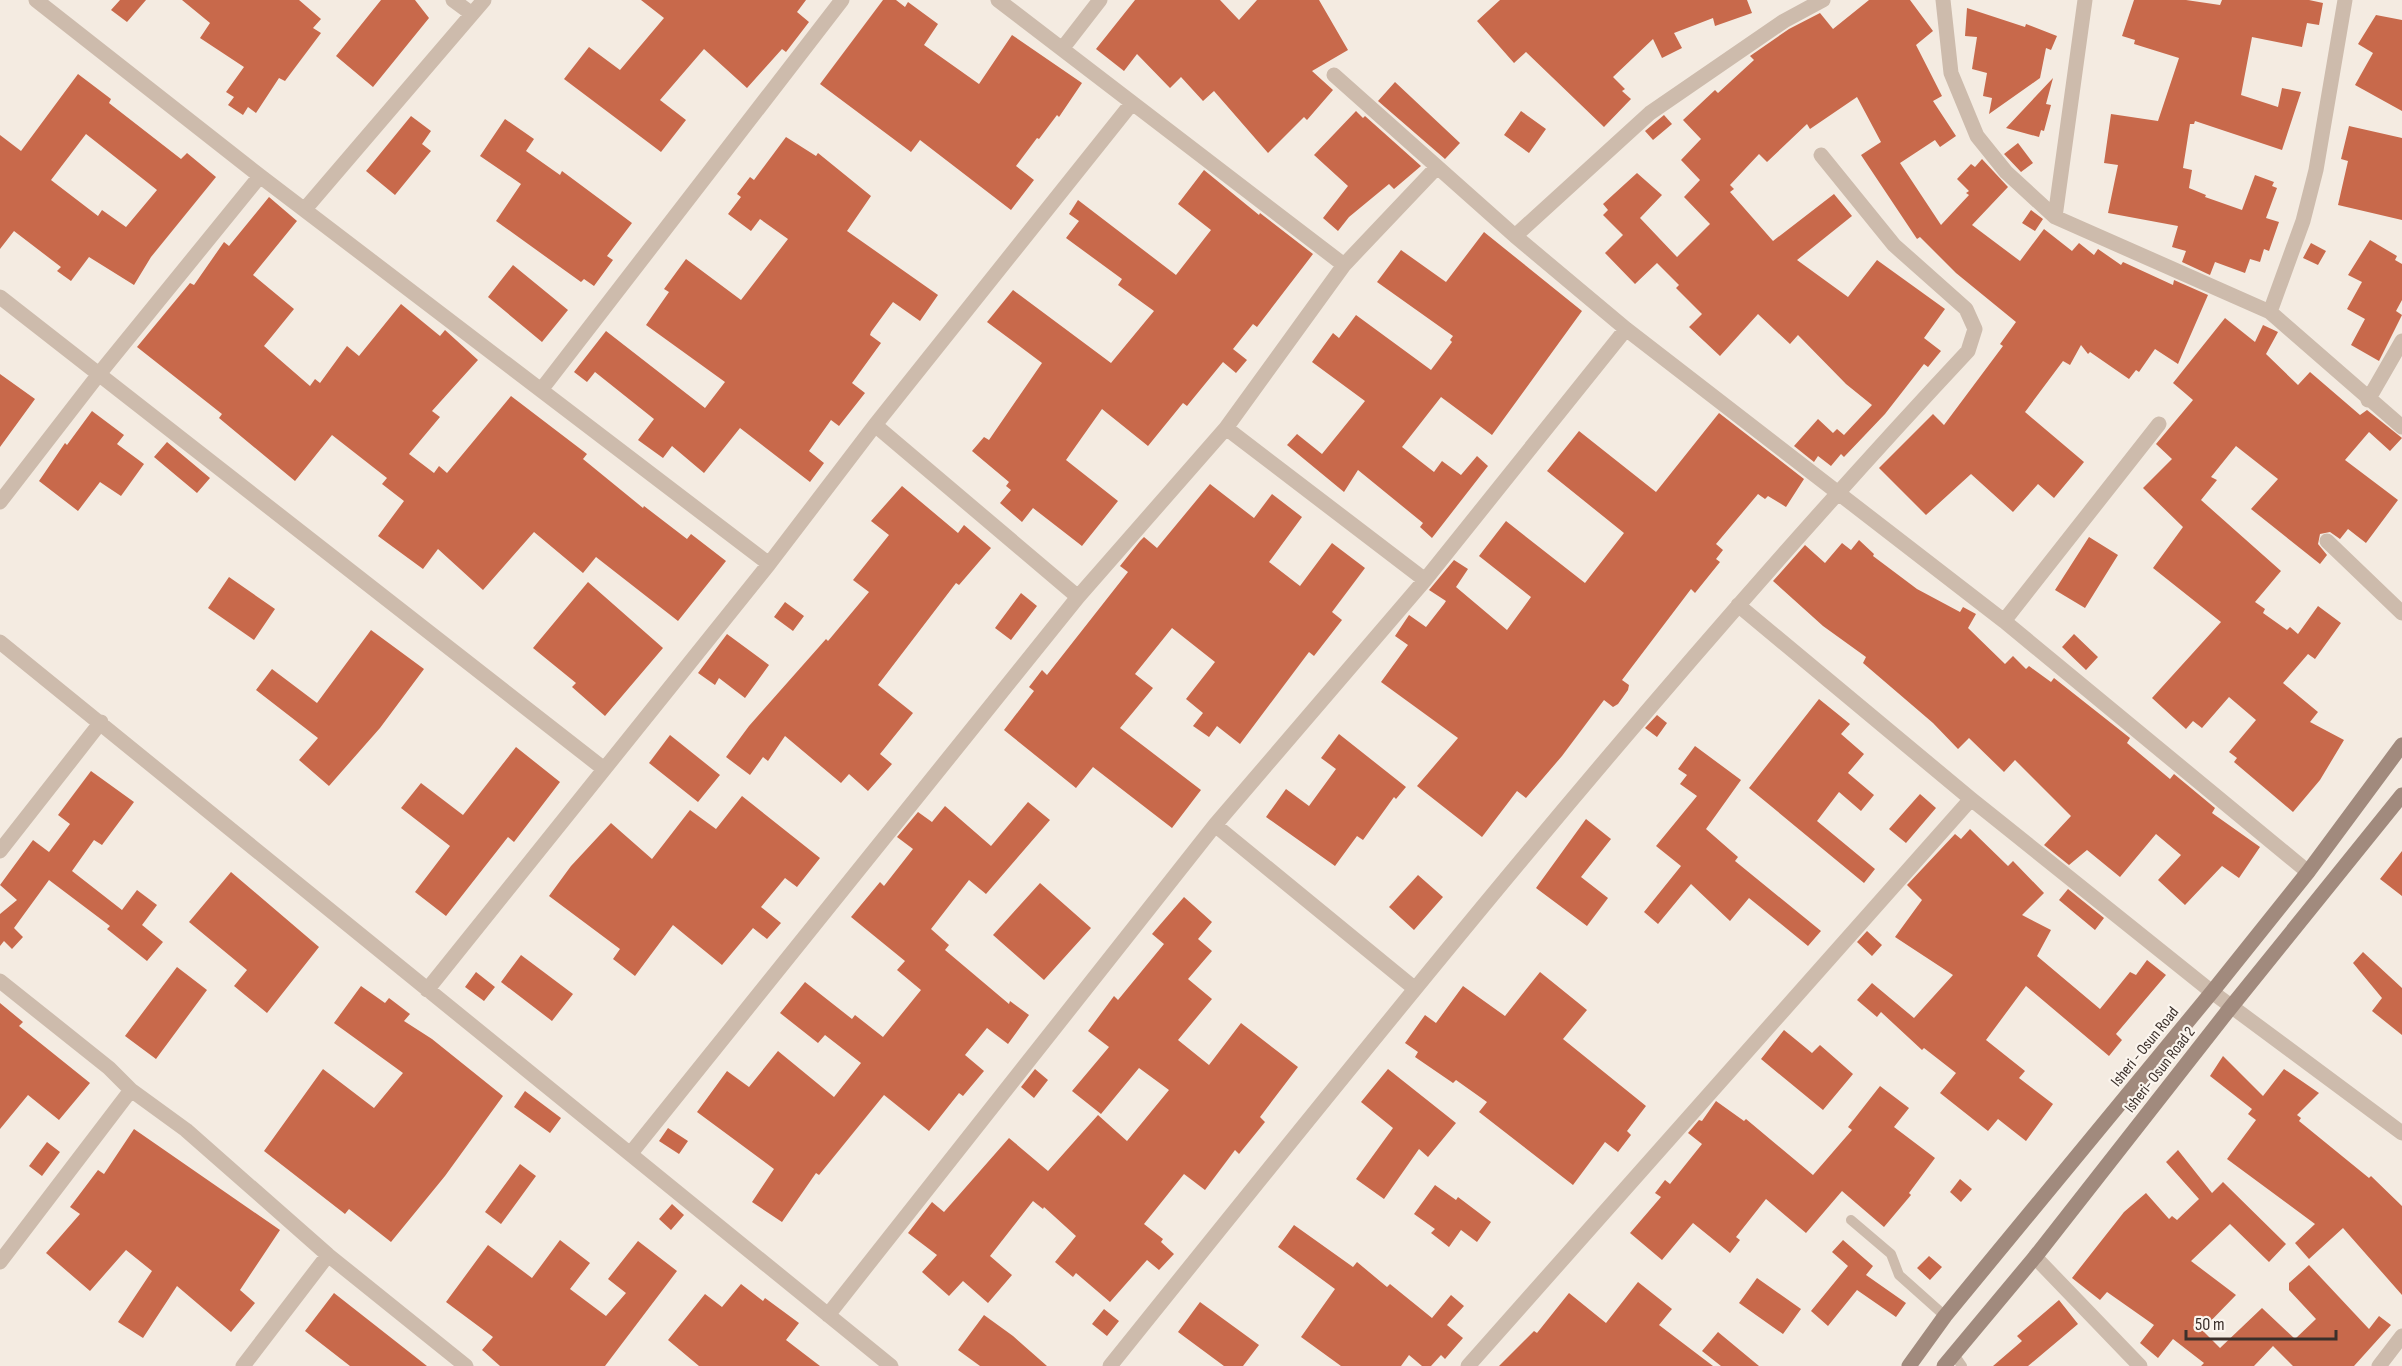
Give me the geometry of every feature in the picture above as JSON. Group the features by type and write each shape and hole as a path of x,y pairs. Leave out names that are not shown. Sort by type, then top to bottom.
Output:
{"main road":[{"name":"Isheri - Osun Road","path":"1909,1366 1945,1316 2308,872 2402,746"},
{"name":"Isheri- Osun Road 2","path":"1953,1362 2231,1007 2402,795"}],"street":[{"path":"36,0 260,176 770,564"},
{"path":"453,0 472,14"},
{"path":"305,209 484,0"},
{"path":"541,390 842,0"},
{"path":"998,0 1344,265"},
{"path":"1062,49 1100,0"},
{"path":"1515,236 1650,113 1784,21 1823,0"},
{"path":"1943,0 1951,73 1977,136 2006,172 2055,217 2270,312 2368,400 2402,427"},
{"path":"2055,217 2085,0"},
{"path":"2270,312 2303,221 2316,170 2345,0"},
{"path":"1334,75 1515,236 1626,329 2004,621 2308,872"},
{"path":"427,990 770,564 875,425 1132,103"},
{"path":"1110,1366 1414,988 1836,491 1968,351 1975,329 1966,309 1894,245 1821,155"},
{"path":"631,1153 1078,597 1226,428 1344,265 1437,167"},
{"path":"0,502 99,374 260,176"},
{"path":"0,297 604,769"},
{"path":"828,1315 1215,825 1425,580 1626,329"},
{"path":"2368,400 2402,341"},
{"path":"2004,621 2159,424"},
{"path":"875,425 1078,597"},
{"path":"1226,428 1425,580"},
{"path":"2327,541 2402,613"},
{"path":"1738,605 1971,799 2212,992 2402,1133"},
{"path":"0,642 891,1366"},
{"path":"0,851 101,722"},
{"path":"1468,1366 1971,799"},
{"path":"1215,825 1414,988"},
{"path":"0,981 109,1068 131,1090 186,1130 328,1255 466,1366"},
{"path":"0,1262 131,1090"},
{"path":"243,1366 328,1255"},
{"path":"2035,1257 2140,1366"},
{"path":"2379,1366 2402,1336"}],"lane":[{"path":"1851,1220 1891,1254 1899,1275 1945,1316"}],"building":[{"path":"120,0 146,0 127,22 111,10"},
{"path":"182,0 299,0 321,19 313,28 321,33 285,81 279,78 256,113 248,107 243,115 228,105 234,97 226,92 244,67 200,38 210,23"},
{"path":"381,0 415,0 429,18 373,87 336,56"},
{"path":"641,0 806,0 797,12 809,22 786,52 782,49 747,88 704,49 660,100 686,120 661,152 564,79 589,47 620,70 664,18"},
{"path":"883,0 896,0 905,7 908,2 938,24 924,45 979,84 1012,35 1082,83 1059,117 1057,115 1016,166 1034,180 1011,210 920,140 911,152 820,84"},
{"path":"1135,0 1220,0 1239,20 1257,0 1319,0 1348,50 1312,71 1333,90 1307,120 1304,117 1268,153 1214,91 1203,101 1181,77 1170,88 1137,54 1124,71 1096,49"},
{"path":"1500,0 1747,0 1752,13 1715,26 1713,18 1674,33 1682,48 1662,58 1653,39 1613,77 1625,89 1622,91 1631,99 1604,127 1526,52 1514,63 1477,21"},
{"path":"1869,0 1910,0 1933,31 1916,45 1942,96 1933,101 1956,136 1940,147 1935,140 1900,163 1941,225 1969,195 1966,193 1969,191 1957,179 1971,164 1975,167 1982,159 2008,187 1972,225 2020,261 2044,229 2072,251 2079,243 2094,255 2098,249 2121,265 2123,262 2173,285 2174,280 2208,295 2178,364 2155,349 2139,372 2136,370 2129,379 2090,352 2088,354 2081,345 2070,365 2063,361 2025,412 2084,462 2054,498 2038,484 2013,512 1971,474 1926,515 1879,468 1933,414 1944,425 2003,346 2000,344 2016,322 1956,273 1920,237 1917,239 1861,155 1881,142 1857,97 1810,129 1807,124 1767,162 1759,154 1730,185 1734,189 1730,192 1773,241 1834,194 1852,216 1797,260 1848,297 1877,260 1945,309 1924,338 1941,351 1928,367 1924,364 1885,414 1844,457 1841,454 1831,466 1818,456 1814,462 1794,446 1818,419 1833,433 1837,429 1844,435 1872,405 1846,384 1798,335 1790,344 1758,314 1720,356 1689,327 1702,314 1676,288 1679,285 1657,263 1635,284 1605,253 1623,235 1603,215 1608,210 1603,204 1637,173 1662,195 1640,218 1677,257 1710,224 1684,197 1700,180 1681,160 1701,139 1683,120 1715,90 1718,93 1754,60 1750,56 1789,29 1820,13 1833,29"},
{"path":"2134,0 2186,0 2220,5 2222,0 2309,0 2323,3 2319,25 2307,23 2302,47 2252,37 2241,95 2278,107 2282,88 2301,92 2282,150 2195,121 2194,124 2190,124 2183,168 2192,170 2189,188 2206,195 2205,197 2242,210 2255,175 2274,182 2272,186 2277,188 2266,218 2279,222 2269,251 2264,249 2260,262 2250,259 2245,273 2215,262 2210,275 2182,262 2186,251 2172,247 2178,226 2108,213 2118,165 2104,163 2111,114 2158,121 2179,58 2134,44 2135,40 2122,36"},
{"path":"1967,8 2025,27 2026,24 2057,36 2051,50 2046,48 2040,78 1989,114 1992,98 1983,96 1987,73 1972,69 1977,37 1965,36"},
{"path":"2376,15 2402,20 2402,111 2355,85 2373,53 2358,44"},
{"path":"78,74 111,99 109,103 181,159 187,153 216,177 151,257 134,285 89,257 71,281 57,271 61,267 14,231 0,249 0,135 21,151","holes":["86,134 157,190 126,227 102,210 98,216 51,180"]},
{"path":"2053,78 2046,104 2051,105 2044,131 2041,130 2039,137 2006,128"},
{"path":"1395,82 1460,143 1445,159 1378,101"},
{"path":"1356,111 1363,118 1365,116 1421,166 1394,189 1389,184 1349,217 1338,231 1323,218 1348,186 1314,155"},
{"path":"1521,111 1546,129 1529,153 1504,135"},
{"path":"1664,115 1672,124 1653,140 1645,131"},
{"path":"411,116 431,131 422,144 431,151 395,195 366,171"},
{"path":"505,119 534,139 526,151 560,175 562,171 632,223 607,256 613,260 594,286 584,279 581,282 496,221 521,184 480,156"},
{"path":"2349,126 2402,138 2402,220 2338,205 2348,161 2341,159"},
{"path":"786,137 816,156 818,153 871,196 847,231 938,295 920,321 893,302 871,332 870,335 881,343 852,383 865,393 839,426 831,420 809,451 824,463 810,482 740,428 704,473 672,446 663,458 638,440 654,419 595,372 587,382 574,372 606,331 705,408 725,382 646,325 669,292 664,289 686,259 741,300 788,239 760,219 751,231 728,214 741,197 737,194 750,177 754,180"},
{"path":"2018,143 2033,163 2021,172 2004,154"},
{"path":"1204,170 1259,215 1260,213 1313,254 1257,327 1253,324 1233,349 1247,360 1236,373 1223,362 1187,406 1183,403 1148,446 1102,409 1066,460 1118,501 1082,546 1033,508 1022,522 1000,503 1011,490 1006,486 1009,482 972,451 984,437 989,440 1042,363 987,322 1013,290 1111,363 1154,311 1118,285 1122,279 1066,238 1079,221 1069,214 1078,200 1176,275 1211,230 1178,204"},
{"path":"269,197 297,221 253,275 294,309 264,346 310,386 315,379 320,383 347,346 359,356 401,304 440,336 445,330 478,360 432,411 440,417 409,454 434,473 439,466 447,473 511,396 587,454 583,459 643,508 644,506 687,539 691,534 726,561 678,621 596,557 583,573 534,532 483,590 438,549 423,569 378,536 404,501 382,484 387,478 332,435 295,481 219,418 222,414 137,347 190,283 194,285 224,242 229,246"},
{"path":"2031,210 2043,219 2035,231 2022,223"},
{"path":"1484,232 1582,311 1492,435 1441,397 1402,447 1434,472 1442,461 1461,475 1477,456 1488,466 1432,538 1420,527 1423,523 1358,470 1344,492 1287,445 1297,434 1322,454 1365,401 1312,362 1333,333 1339,338 1356,315 1431,370 1452,342 1450,340 1453,336 1377,282 1401,250 1446,282"},
{"path":"2370,240 2397,256 2395,260 2402,264 2402,300 2396,311 2402,315 2379,361 2351,345 2365,319 2347,309 2362,282 2348,275"},
{"path":"2311,243 2326,251 2318,265 2303,258"},
{"path":"513,265 568,310 542,342 488,297"},
{"path":"2225,318 2255,342 2263,325 2278,332 2266,354 2298,385 2310,372 2360,415 2367,410 2402,438 2390,451 2369,432 2345,460 2398,500 2366,543 2348,529 2340,539 2330,532 2320,534 2318,544 2327,555 2320,564 2251,509 2278,479 2236,446 2211,477 2217,480 2201,500 2281,571 2255,602 2265,609 2263,613 2287,630 2290,627 2298,634 2318,606 2341,623 2315,659 2308,654 2283,683 2318,712 2310,722 2344,740 2320,780 2293,812 2234,762 2237,758 2229,752 2256,720 2229,697 2202,728 2193,721 2186,729 2152,698 2221,622 2153,568 2183,527 2143,488 2172,459 2156,444 2193,400 2173,383"},
{"path":"0,374 35,399 0,447"},
{"path":"92,411 124,435 117,444 144,464 121,496 100,482 78,511 39,481 65,443 67,445"},
{"path":"1719,413 1804,479 1786,507 1768,496 1765,499 1758,494 1716,544 1723,550 1716,559 1720,562 1695,593 1691,589 1622,680 1629,685 1618,704 1613,707 1604,700 1562,756 1526,798 1517,791 1482,837 1417,786 1458,738 1381,682 1408,645 1395,636 1409,615 1426,627 1444,604 1446,601 1429,590 1454,560 1468,569 1456,587 1507,630 1531,597 1479,556 1506,521 1585,583 1624,533 1547,471 1579,431 1656,492"},
{"path":"167,442 210,478 197,493 154,457"},
{"path":"1210,484 1254,518 1272,494 1302,517 1269,562 1300,586 1332,543 1365,568 1332,612 1342,620 1314,656 1309,652 1240,744 1217,726 1209,737 1193,726 1203,713 1186,699 1215,662 1172,628 1135,674 1153,688 1120,728 1201,790 1172,828 1093,767 1076,788 1004,730 1034,691 1029,687 1042,670 1047,675 1128,572 1120,566 1140,541 1144,537 1157,548"},
{"path":"902,486 958,533 964,525 991,548 959,585 956,583 878,685 913,713 880,754 892,764 868,791 849,774 841,783 785,736 768,761 763,757 750,775 726,757 749,726 826,639 828,641 869,592 853,580 889,535 871,521"},
{"path":"2089,537 2118,555 2085,608 2055,590"},
{"path":"1859,540 1874,554 1873,556 1917,589 1960,612 1963,607 1976,614 1968,628 2005,664 2013,656 2026,669 2029,666 2051,682 2054,678 2130,738 2127,743 2170,779 2174,774 2215,808 2212,813 2260,847 2239,878 2222,866 2185,905 2158,880 2181,855 2156,834 2120,877 2087,850 2069,865 2044,845 2071,816 2015,760 2004,772 1969,738 1958,749 1933,723 1863,663 1866,657 1823,626 1773,581 1805,545 1825,563 1842,543 1851,550"},
{"path":"229,577 275,609 254,640 208,608"},
{"path":"588,582 663,648 605,716 572,687 576,683 533,648"},
{"path":"1021,593 1037,606 1011,640 995,628"},
{"path":"785,602 804,616 793,631 774,617"},
{"path":"371,630 424,669 380,728 329,786 299,760 318,738 256,690 272,669 317,703"},
{"path":"727,634 769,665 745,698 719,678 715,685 698,673"},
{"path":"2074,634 2098,657 2086,670 2062,647"},
{"path":"1819,699 1850,724 1841,734 1864,754 1848,773 1874,795 1861,811 1839,792 1817,821 1875,869 1864,883 1749,788"},
{"path":"1657,715 1667,723 1657,737 1645,728"},
{"path":"1339,734 1406,787 1396,799 1394,797 1363,840 1357,836 1335,866 1266,817 1286,789 1309,806 1336,769 1321,758"},
{"path":"670,735 720,775 698,802 649,763"},
{"path":"1695,746 1741,780 1706,829 1738,857 1735,861 1821,931 1808,946 1749,898 1730,921 1691,884 1658,924 1644,912 1681,866 1656,846 1697,796 1680,784 1687,775 1678,769"},
{"path":"516,747 560,782 514,842 508,837 446,916 415,892 450,846 401,808 421,783 463,815"},
{"path":"91,771 134,802 102,845 94,840 72,871 122,910 137,890 157,905 142,925 163,942 147,961 107,929 110,926 49,880 14,928 23,937 12,949 4,941 0,946 0,914 17,900 0,885 33,840 49,852 70,824 58,815"},
{"path":"1920,794 1936,808 1906,843 1889,829"},
{"path":"742,796 820,858 797,887 785,878 761,907 781,923 767,939 753,928 722,965 673,925 635,976 613,959 620,949 549,896 571,866 611,823 652,859 690,810 716,829"},
{"path":"1028,802 1050,820 986,894 969,880 931,929 949,945 945,950 1009,1004 1010,1001 1029,1015 1008,1044 987,1028 965,1055 984,1071 963,1096 959,1093 929,1131 884,1095 819,1175 816,1173 782,1222 752,1202 774,1169 697,1112 727,1071 749,1087 778,1051 834,1097 861,1063 825,1035 818,1043 780,1013 805,982 852,1019 855,1015 883,1037 921,990 897,970 905,961 851,917 880,882 884,886 913,849 897,837 918,812 932,822 945,806 991,846"},
{"path":"1586,819 1611,839 1581,877 1608,898 1587,926 1536,888"},
{"path":"1970,829 2008,866 2013,861 2044,893 2022,915 2051,930 2037,956 2100,1009 2130,972 2136,975 2147,960 2166,975 2116,1034 2122,1040 2109,1056 2026,986 1986,1040 2025,1071 2019,1078 2053,1104 2026,1141 1998,1119 1988,1131 1940,1093 1956,1073 1924,1048 1922,1050 1881,1012 1877,1017 1857,1000 1872,983 1914,1018 1953,975 1895,937 1922,900 1907,885 1955,834 1961,839"},
{"path":"2402,851 2402,896 2380,879"},
{"path":"231,872 319,947 267,1013 234,986 247,970 189,922"},
{"path":"1418,875 1443,897 1414,930 1389,907"},
{"path":"1040,883 1091,928 1044,980 993,935"},
{"path":"2068,889 2104,918 2095,930 2059,900"},
{"path":"1184,897 1212,922 1198,939 1212,951 1188,979 1212,999 1178,1040 1209,1065 1241,1023 1298,1067 1260,1117 1265,1122 1239,1154 1235,1150 1205,1190 1184,1174 1144,1224 1163,1239 1161,1242 1174,1254 1159,1270 1147,1260 1110,1302 1076,1273 1073,1277 1055,1262 1076,1236 1044,1207 1043,1209 1033,1201 990,1256 1012,1275 988,1303 963,1281 949,1296 922,1272 937,1255 908,1233 932,1202 944,1212 1009,1138 1048,1171 1098,1115 1127,1141 1169,1090 1139,1068 1101,1114 1072,1091 1109,1047 1088,1031 1114,996 1118,1000 1164,944 1152,934"},
{"path":"1867,931 1882,945 1872,956 1857,942"},
{"path":"2363,952 2402,988 2402,1035 2372,1011 2382,998 2353,963"},
{"path":"521,955 573,994 552,1021 501,982"},
{"path":"177,967 207,990 156,1059 125,1036"},
{"path":"476,972 495,987 484,1001 465,987"},
{"path":"1540,972 1587,1010 1563,1039 1646,1106 1627,1131 1631,1135 1618,1152 1605,1142 1573,1185 1479,1112 1487,1102 1456,1080 1453,1083 1415,1057 1418,1052 1405,1043 1425,1015 1436,1023 1463,986 1505,1016"},
{"path":"361,986 385,1003 389,998 410,1014 404,1021 432,1039 503,1096 445,1176 391,1242 349,1209 345,1214 264,1151 323,1069 374,1108 403,1073 334,1023"},
{"path":"0,1003 23,1022 19,1026 90,1083 59,1120 28,1095 0,1129"},
{"path":"1784,1030 1812,1053 1820,1045 1853,1074 1823,1110 1761,1059"},
{"path":"2223,1056 2263,1096 2284,1069 2319,1093 2297,1115 2301,1118 2299,1121 2369,1178 2371,1176 2402,1206 2402,1295 2343,1228 2309,1259 2295,1243 2315,1224 2227,1159 2256,1120 2248,1114 2252,1109 2210,1076"},
{"path":"1035,1069 1048,1080 1034,1098 1021,1087"},
{"path":"1388,1069 1456,1123 1428,1157 1419,1149 1384,1199 1356,1179 1393,1128 1361,1102"},
{"path":"1880,1086 1909,1108 1894,1127 1935,1158 1909,1193 1911,1195 1884,1227 1842,1191 1806,1233 1766,1199 1736,1237 1740,1240 1730,1253 1693,1223 1662,1260 1630,1233 1661,1197 1655,1193 1665,1180 1670,1184 1702,1144 1688,1133 1699,1120 1702,1121 1716,1101 1744,1121 1746,1119 1813,1175 1852,1130 1848,1127"},
{"path":"525,1091 561,1118 550,1133 514,1107"},
{"path":"668,1128 688,1141 679,1154 659,1141"},
{"path":"134,1129 280,1230 240,1290 255,1303 231,1332 177,1286 143,1338 118,1322 152,1271 126,1250 90,1291 46,1253 80,1214 70,1207 98,1170 104,1174"},
{"path":"47,1142 60,1152 42,1176 29,1166"},
{"path":"2178,1150 2212,1193 2223,1182 2286,1244 2269,1262 2230,1224 2191,1261 2236,1295 2202,1330 2220,1348 2262,1308 2295,1339 2316,1319 2289,1290 2289,1283 2309,1265 2369,1329 2379,1316 2391,1325 2354,1366 2293,1366 2273,1346 2254,1366 2201,1366 2204,1363 2173,1339 2158,1358 2140,1343 2154,1325 2107,1292 2100,1300 2072,1278 2124,1212 2146,1193 2169,1219 2172,1216 2177,1220 2199,1199 2166,1162"},
{"path":"520,1164 536,1176 501,1224 485,1212"},
{"path":"1960,1179 1972,1189 1961,1202 1950,1192"},
{"path":"1435,1185 1456,1200 1458,1197 1491,1222 1477,1242 1461,1230 1449,1247 1431,1233 1435,1229 1414,1214"},
{"path":"672,1204 684,1215 671,1230 659,1219"},
{"path":"1294,1225 1353,1267 1357,1262 1387,1287 1390,1284 1432,1318 1451,1295 1464,1306 1447,1325 1463,1338 1445,1359 1441,1355 1431,1366 1422,1366 1409,1355 1401,1366 1341,1366 1301,1337 1335,1289 1278,1247"},
{"path":"560,1240 590,1263 570,1289 606,1316 626,1293 608,1279 638,1241 677,1271 605,1366 500,1366 482,1350 493,1337 446,1302 488,1245 532,1278"},
{"path":"1843,1240 1873,1266 1866,1275 1906,1303 1896,1317 1857,1290 1828,1326 1811,1311 1848,1266 1832,1252"},
{"path":"1929,1256 1942,1267 1930,1280 1917,1268"},
{"path":"1757,1278 1801,1309 1783,1334 1739,1303"},
{"path":"1638,1282 1672,1309 1659,1325 1713,1366 1499,1366 1534,1331 1537,1333 1569,1293 1606,1323"},
{"path":"741,1284 763,1301 765,1298 799,1323 786,1340 820,1366 699,1366 668,1340 705,1294 722,1307"},
{"path":"334,1293 427,1366 350,1366 305,1331"},
{"path":"2059,1300 2078,1324 2028,1366 1993,1366 2022,1341 2017,1336"},
{"path":"1200,1302 1259,1345 1243,1366 1224,1366 1178,1332"},
{"path":"1104,1309 1119,1321 1107,1336 1092,1324"},
{"path":"984,1315 1013,1336 1047,1366 980,1366 958,1350"},
{"path":"1718,1332 1759,1366 1721,1366 1702,1351"}]}
